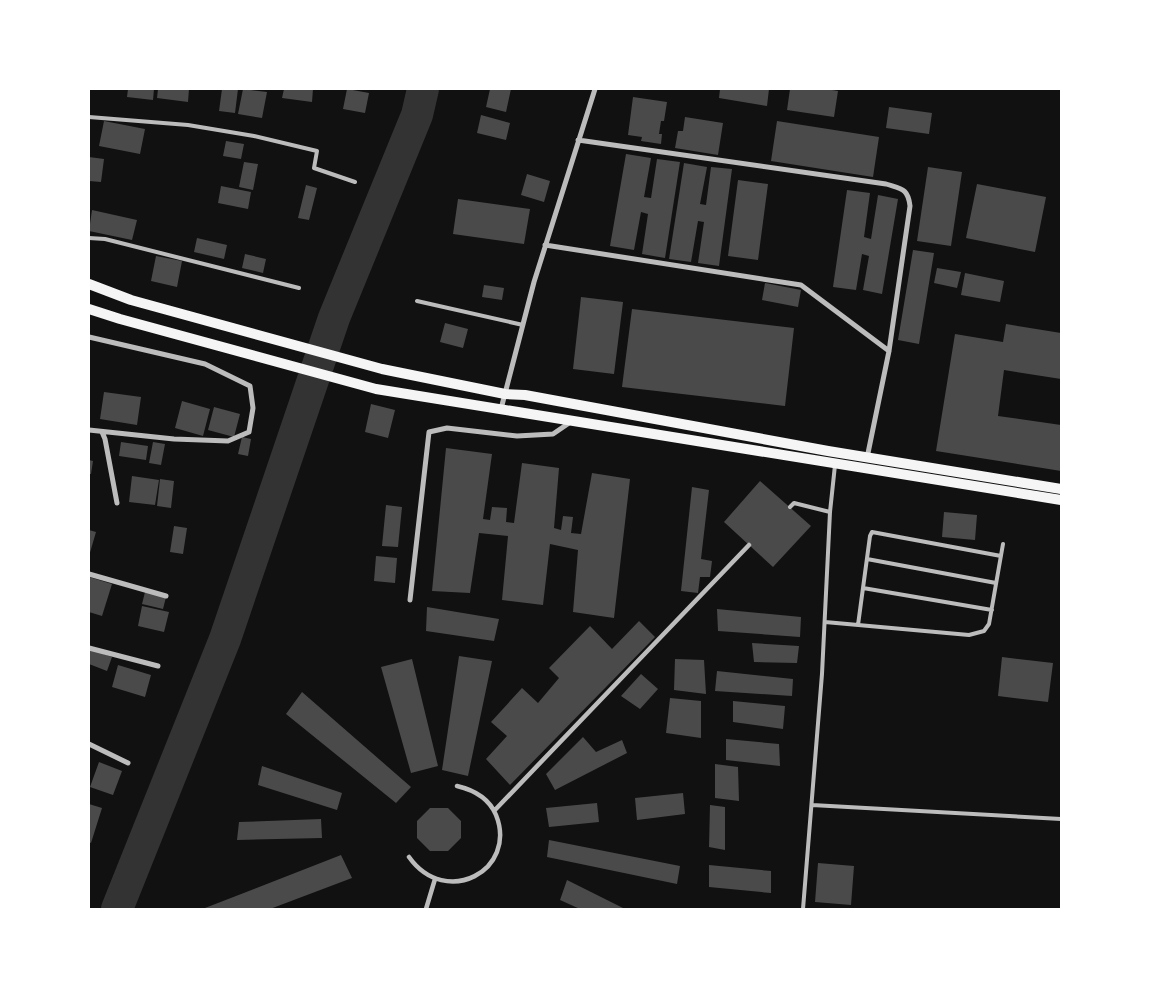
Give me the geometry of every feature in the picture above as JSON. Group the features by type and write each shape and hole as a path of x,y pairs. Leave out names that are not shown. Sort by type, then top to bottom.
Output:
{"main road":[{"path":"89,284 131,300 382,370 505,394 526,395 867,458 1061,489"},
{"path":"89,309 376,389 1061,500"}],"street":[{"path":"501,409 546,245 595,89"},
{"path":"578,140 886,184 904,189 909,196 910,206 889,351 867,458"},
{"path":"546,245 801,285 889,351"},
{"path":"89,337 205,364 250,386 254,408 249,432 228,441 174,439 89,430"},
{"path":"410,600 429,432 448,428 517,436 553,434 572,421"},
{"path":"102,432 117,502"},
{"path":"494,811 749,545"},
{"path":"89,574 166,596"},
{"path":"89,648 158,666"},
{"path":"89,744 128,763"},
{"path":"409,857 420,870 435,879 446,882 458,882 480,873 488,865 499,845 500,834 494,811 479,794 457,786"},
{"path":"426,909 435,879"}],"lane":[{"path":"89,117 188,125 254,136 316,151 314,168 355,182"},
{"path":"89,238 105,239 299,288"},
{"path":"417,301 523,325"},
{"path":"803,909 812,805 825,622 830,512 835,463"},
{"path":"790,507 794,504 830,512"},
{"path":"858,625 872,532 1001,556"},
{"path":"825,622 969,635 984,631 989,624 1003,544"},
{"path":"867,559 996,582"},
{"path":"863,588 992,610"},
{"path":"812,805 1061,819"}],"building":[{"path":"128,89 154,89 153,100 127,97"},
{"path":"158,89 189,89 188,102 157,98"},
{"path":"222,89 238,89 235,113 219,111"},
{"path":"243,89 267,92 262,118 238,114"},
{"path":"284,89 313,89 312,102 282,98"},
{"path":"347,89 369,93 365,113 343,109"},
{"path":"490,89 511,89 506,112 486,107"},
{"path":"720,89 769,89 767,106 719,98"},
{"path":"790,89 838,91 834,117 787,110"},
{"path":"633,97 667,102 664,121 661,121 659,134 662,134 661,144 641,141 642,137 628,135"},
{"path":"889,107 932,113 929,134 886,128"},
{"path":"481,115 510,123 506,140 477,133"},
{"path":"685,117 723,123 718,155 675,148 678,131 683,131"},
{"path":"104,121 145,129 140,154 99,146"},
{"path":"777,121 879,137 873,177 771,161"},
{"path":"226,141 244,144 241,159 223,156"},
{"path":"626,154 651,158 644,197 651,198 657,159 680,162 665,258 642,254 648,214 641,212 634,250 610,246"},
{"path":"89,157 104,159 101,182 89,181"},
{"path":"244,162 258,164 253,190 239,187"},
{"path":"684,163 707,167 700,204 706,205 711,167 732,169 719,266 698,263 704,222 698,221 691,262 669,259"},
{"path":"928,167 962,172 951,246 917,241"},
{"path":"527,174 550,181 544,202 521,195"},
{"path":"738,180 768,184 758,260 728,256"},
{"path":"977,184 1046,197 1035,252 966,238"},
{"path":"306,185 317,188 309,220 298,218"},
{"path":"221,186 251,192 248,209 218,203"},
{"path":"847,190 870,193 864,237 871,239 878,195 898,199 882,294 863,290 869,256 862,254 856,290 833,287"},
{"path":"458,199 530,209 524,244 453,234"},
{"path":"92,210 137,220 132,240 89,231"},
{"path":"197,238 227,245 224,259 194,252"},
{"path":"913,250 934,253 919,344 898,340"},
{"path":"245,254 266,259 263,273 242,268"},
{"path":"156,256 182,261 177,287 151,281"},
{"path":"937,268 961,272 957,288 934,283"},
{"path":"965,273 1004,281 1000,302 961,295"},
{"path":"765,283 801,290 798,307 762,300"},
{"path":"484,285 504,288 502,300 482,297"},
{"path":"581,297 623,302 614,374 573,369"},
{"path":"632,309 794,328 785,406 622,387"},
{"path":"445,323 468,329 463,348 440,342"},
{"path":"1006,324 1061,333 1061,379 1004,370 998,416 1061,425 1061,471 936,451 955,334 1003,342"},
{"path":"104,392 141,397 137,425 100,419"},
{"path":"182,401 210,409 203,436 175,428"},
{"path":"371,404 395,410 388,438 365,432"},
{"path":"214,407 240,414 234,437 208,430"},
{"path":"242,437 251,439 248,456 238,454"},
{"path":"121,442 148,446 146,460 119,456"},
{"path":"153,442 165,444 161,465 149,463"},
{"path":"446,448 492,454 483,519 490,520 492,507 507,508 506,522 514,523 522,463 559,468 554,528 561,530 563,516 573,517 571,533 581,534 592,473 630,479 614,618 573,612 578,550 550,544 543,605 502,600 508,536 479,533 470,593 432,591"},
{"path":"89,460 93,461 91,474 89,474"},
{"path":"132,476 159,480 155,505 129,502"},
{"path":"160,479 174,481 171,508 157,506"},
{"path":"760,481 811,526 773,567 724,522"},
{"path":"692,487 709,490 701,559 712,561 710,577 700,577 698,593 681,591"},
{"path":"386,505 402,507 398,547 382,546"},
{"path":"944,512 977,515 975,540 942,537"},
{"path":"174,526 187,528 183,554 170,552"},
{"path":"89,530 96,532 89,556"},
{"path":"376,556 397,558 395,583 374,581"},
{"path":"89,577 112,584 102,616 89,612"},
{"path":"145,592 166,597 163,609 142,604"},
{"path":"142,606 169,612 164,632 138,626"},
{"path":"427,607 499,619 494,641 426,631"},
{"path":"717,609 801,617 800,637 718,631"},
{"path":"639,621 655,637 510,785 486,759 507,736 491,722 522,688 538,703 559,678 549,668 590,626 612,649"},
{"path":"752,643 799,646 797,663 754,662"},
{"path":"90,649 112,657 107,671 89,664"},
{"path":"459,656 492,661 468,776 442,770"},
{"path":"1002,657 1053,663 1048,702 998,696"},
{"path":"412,659 438,766 411,773 381,667"},
{"path":"675,659 704,660 706,694 674,690"},
{"path":"118,665 151,675 145,697 112,687"},
{"path":"717,671 793,679 792,696 715,691"},
{"path":"641,674 658,689 640,709 621,696"},
{"path":"302,692 411,787 396,803 286,714"},
{"path":"670,698 701,701 701,738 666,733"},
{"path":"733,701 785,706 783,729 733,722"},
{"path":"583,737 596,752 622,740 627,753 555,790 546,774"},
{"path":"726,739 779,744 780,766 726,760"},
{"path":"99,762 122,771 113,795 90,787"},
{"path":"715,764 738,767 739,801 715,798"},
{"path":"262,766 342,793 337,810 258,785"},
{"path":"683,793 685,814 637,820 635,798"},
{"path":"597,803 599,822 549,827 546,808"},
{"path":"89,804 102,808 91,843 89,842"},
{"path":"710,805 725,807 725,850 709,847"},
{"path":"430,808 448,808 461,821 461,838 448,851 430,851 417,838 417,821"},
{"path":"321,819 322,838 237,840 239,822"},
{"path":"549,840 680,866 677,884 547,857"},
{"path":"341,855 352,878 270,909 205,909 205,908"},
{"path":"818,863 854,866 851,905 815,902"},
{"path":"709,865 771,871 771,893 709,887"},
{"path":"567,880 625,909 580,909 560,900"}],"waterway":[{"path":"117,909 225,639 334,318 417,115 423,89"}]}
